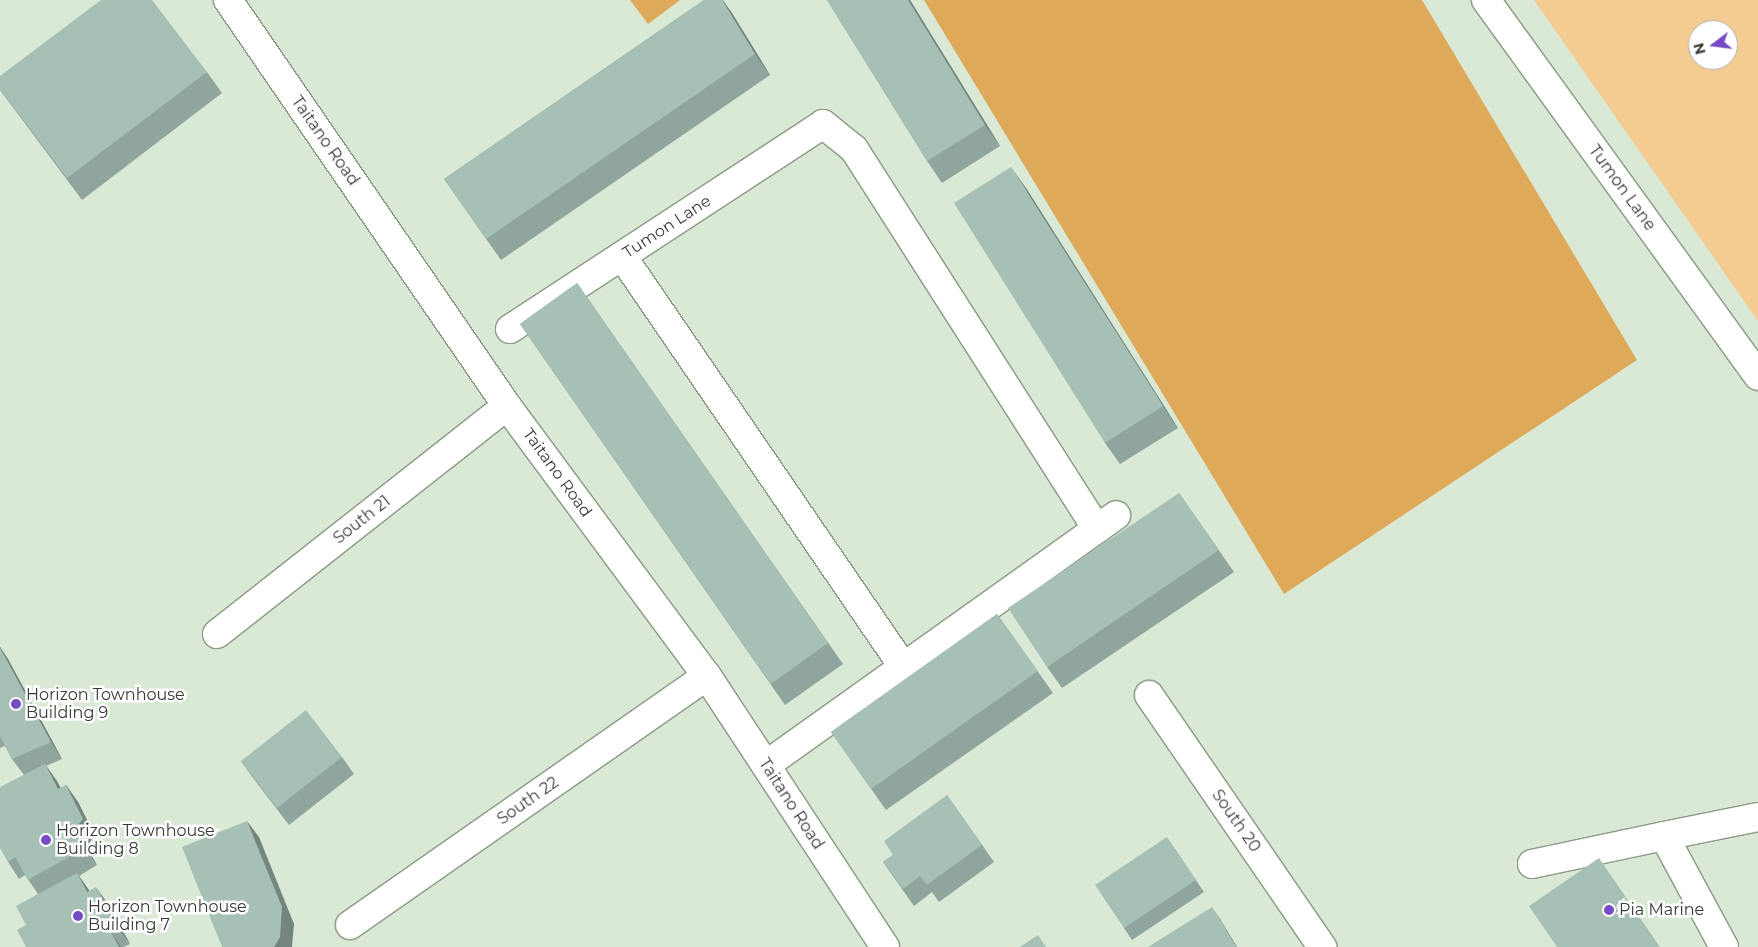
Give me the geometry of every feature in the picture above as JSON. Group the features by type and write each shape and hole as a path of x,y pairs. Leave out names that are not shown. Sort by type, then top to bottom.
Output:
{"street":[{"name":"Taitano Road","path":"228,0 507,406 706,676 885,947"},
{"name":"Tumon Lane","path":"1486,0 1758,376"},
{"name":"Tumon Lane","path":"510,329 823,124 854,149 1107,522 903,668"},
{"path":"622,256 903,668 766,766"},
{"name":"South 21","path":"217,634 507,406"},
{"name":"South 22","path":"350,925 706,676"},
{"name":"South 20","path":"1149,695 1322,947"},
{"path":"1532,864 1758,817"},
{"path":"1664,836 1724,947"}],"shaded area":[{"path":"630,0 680,0 648,24"},
{"path":"924,0 1422,0 1637,360 1284,594"},
{"path":"1534,0 1758,0 1758,321"}],"building":[{"path":"101,0 152,0 207,72 67,178 0,89 0,76"},
{"path":"704,0 722,0 755,54 486,239 444,179"},
{"path":"827,0 908,0 985,125 927,161"},
{"path":"1011,167 1163,406 1105,443 954,203"},
{"path":"577,283 828,643 771,684 520,324"},
{"path":"1179,493 1219,550 1047,667 1008,608"},
{"path":"997,614 1038,671 871,789 831,732"},
{"name":"Horizon Townhouse Building 9","path":"0,648 51,742 12,759 0,736"},
{"path":"306,710 342,757 277,808 241,761"},
{"name":"Horizon Townhouse Building 8","path":"45,764 58,789 66,785 83,819 75,829 85,848 28,880 15,857 8,862 0,848 0,787"},
{"path":"947,795 982,845 927,885 920,876 903,889 883,862 893,855 884,841"},
{"path":"247,821 282,907 280,937 274,947 222,947 182,847"},
{"path":"1167,837 1196,880 1124,928 1095,885"},
{"path":"1599,858 1660,947 1557,947 1529,906"},
{"name":"Horizon Townhouse Building 7","path":"77,873 87,892 96,887 118,928 110,931 119,947 26,947 17,930 26,925 16,906"},
{"path":"1212,907 1236,947 1148,947"},
{"path":"1038,935 1046,947 1020,947"}],"place":[{"name":"Horizon Townhouse Building 9","path":"16,704"},
{"name":"Horizon Townhouse Building 8","path":"46,840"},
{"name":"Pia Marine","path":"1609,910"},
{"name":"Horizon Townhouse Building 7","path":"78,916"}]}
